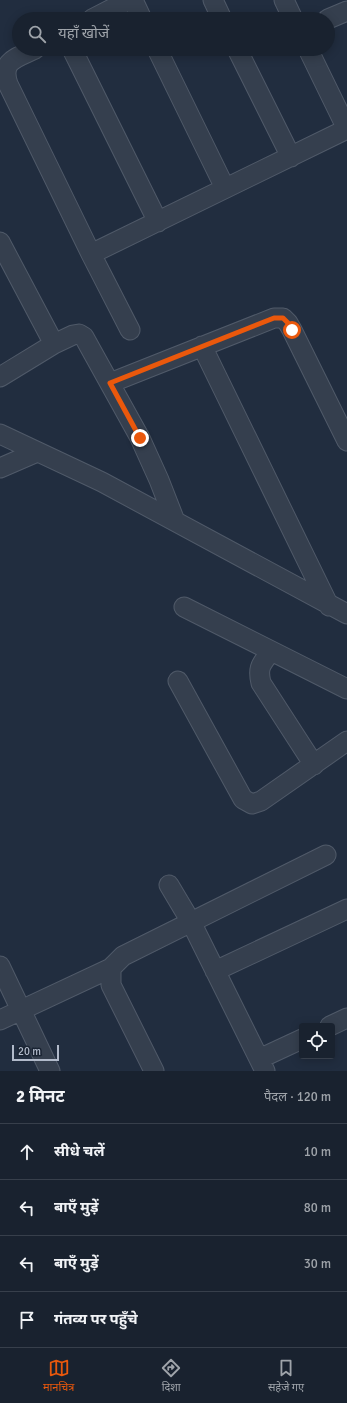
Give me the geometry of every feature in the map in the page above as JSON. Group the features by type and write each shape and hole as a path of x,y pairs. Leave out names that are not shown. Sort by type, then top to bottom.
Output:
{"street":[{"path":"105,12 128,0"},
{"path":"133,0 139,12"},
{"path":"213,0 219,12"},
{"path":"284,0 290,12"},
{"path":"335,16 347,11"},
{"path":"22,56 11,62 6,67 5,75 8,84 130,330"},
{"path":"75,56 158,222"},
{"path":"160,56 225,188"},
{"path":"240,56 291,157"},
{"path":"91,254 347,129 311,56"},
{"path":"0,242 54,344"},
{"path":"110,383 274,318 283,318 288,323 347,440"},
{"path":"0,377 54,344 73,335 79,334 84,337 140,438 175,521"},
{"path":"202,346 329,606"},
{"path":"0,434 102,482 329,606 347,614"},
{"path":"0,468 37,452"},
{"path":"184,607 347,689"},
{"path":"271,651 260,667 259,674 262,683 314,765"},
{"path":"178,681 243,799 252,804 261,801 347,741"},
{"path":"0,1020 111,968 123,956 326,855"},
{"path":"169,885 191,922 262,1065 299,1041"},
{"path":"215,971 347,909"},
{"path":"0,966 50,1071"},
{"path":"111,968 111,985 154,1071"},
{"path":"335,1024 347,1018"}],"route":[{"path":"140,438 110,383 274,318 283,318 292,330"}]}
